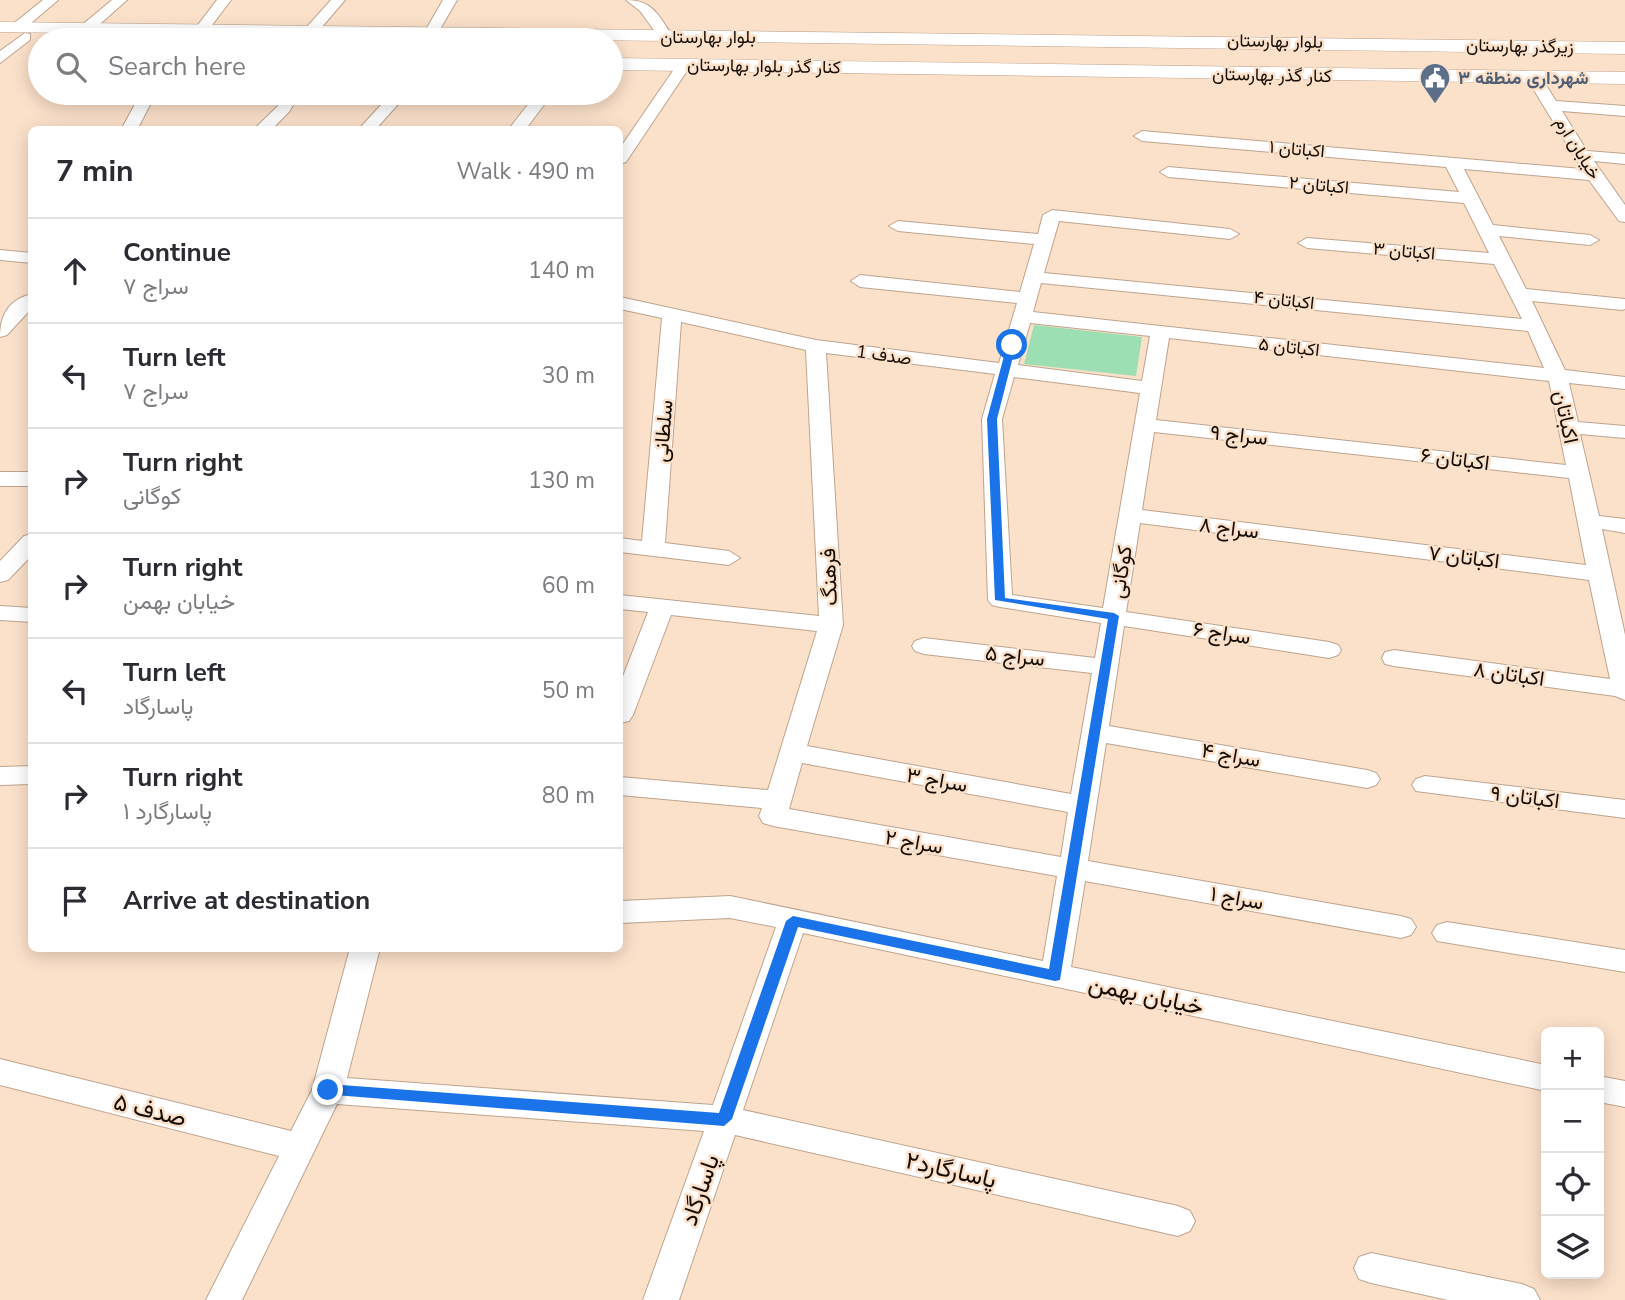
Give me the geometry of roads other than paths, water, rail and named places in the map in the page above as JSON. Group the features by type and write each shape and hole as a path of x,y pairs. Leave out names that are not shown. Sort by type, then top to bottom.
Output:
{"main road":[{"name":"بلوار بهارستان","path":"0,37 14,31"},
{"path":"1376,43 1503,34 1625,37"},
{"name":"بلوار بهارستان","path":"623,36 958,45 1260,57 1419,52"},
{"name":"بلوار بهارستان","path":"623,45 861,43"},
{"name":"بلوار بهارستان","path":"958,45 1376,43 1419,52"},
{"name":"زیرگذر بهارستان","path":"1419,52 1625,48"},
{"name":"زیرگذر بهارستان","path":"1419,52 1625,62"},
{"path":"1260,57 1345,75"},
{"name":"کنار گذر بلوار بهارستان","path":"623,64 918,69"},
{"name":"کنار گذر بهارستان","path":"918,69 1625,78"}],"street":[{"path":"0,59 14,31 51,0"},
{"path":"87,28 120,0"},
{"path":"203,28 224,0"},
{"path":"314,28 338,0"},
{"path":"434,28 450,0"},
{"path":"633,0 645,8 666,37"},
{"path":"623,155 684,65"},
{"name":"خیابان ارم","path":"1534,77 1594,175 1625,217"},
{"path":"131,126 142,105"},
{"path":"265,126 284,105"},
{"path":"370,126 389,105"},
{"path":"519,126 536,105"},
{"path":"1551,105 1625,111"},
{"name":"اکباتان ۱","path":"1142,136 1594,175"},
{"path":"1582,155 1625,159"},
{"name":"اکباتان","path":"1451,162 1535,326 1558,378 1600,574 1618,629 1625,690"},
{"name":"اکباتان ۲","path":"1168,172 1470,198"},
{"path":"1004,371 1052,215 1230,234"},
{"path":"898,226 1044,240"},
{"path":"1486,230 1590,240"},
{"name":"اکباتان ۳","path":"1307,243 1501,259"},
{"path":"0,255 28,258"},
{"name":"اکباتان ۴","path":"1033,277 1535,326"},
{"name":"اکباتان ۵","path":"860,281 1023,307 1160,333 1558,378 1625,383"},
{"path":"1518,294 1622,304"},
{"path":"0,331 16,311 28,302"},
{"name":"صدف 1","path":"623,304 816,346 1151,388"},
{"name":"سلطانی","path":"653,548 672,314"},
{"name":"کوگانی","path":"1055,976 1160,333"},
{"name":"فرهنگ","path":"777,800 831,625 816,346"},
{"name":"سراج ۶","path":"1004,371 992,419 1000,600 1329,650"},
{"name":"سراج ۹","path":"1145,425 1332,445"},
{"path":"1568,427 1625,432"},
{"name":"اکباتان ۶","path":"1332,445 1578,473"},
{"path":"0,479 28,479"},
{"name":"سراج ۸","path":"1130,515 1328,541"},
{"path":"1589,521 1625,526"},
{"name":"اکباتان ۷","path":"1328,541 1600,574"},
{"path":"0,575 28,545"},
{"path":"623,545 729,558"},
{"path":"623,602 831,625"},
{"path":"623,707 662,607"},
{"path":"0,613 28,615"},
{"name":"سراج ۵","path":"924,646 1106,667"},
{"name":"اکباتان ۸","path":"1394,658 1625,690"},
{"name":"سراج ۴","path":"1095,732 1367,779"},
{"name":"سراج ۳","path":"792,752 1083,805"},
{"path":"0,776 28,775"},
{"name":"اکباتان ۹","path":"1425,785 1625,809"},
{"path":"623,786 777,800"},
{"name":"سراج ۲","path":"777,800 772,817 1073,870"},
{"name":"سراج ۱","path":"1073,870 1401,926"},
{"name":"خیابان بهمن","path":"623,912 730,907 1541,1077"},
{"name":"پاسارگاد","path":"661,1300 793,921"},
{"path":"1447,933 1625,961"},
{"path":"224,1300 328,1090 364,952"},
{"name":"صدف ۵","path":"0,1072 299,1147"},
{"path":"1604,1089 1625,1094"},
{"name":"پاسارگارد۲","path":"328,1090 724,1119 1178,1221"},
{"path":"1371,1268 1522,1300"}],"place":[{"name":"شهرداری منطقه ۳","path":"1435,105"}]}
